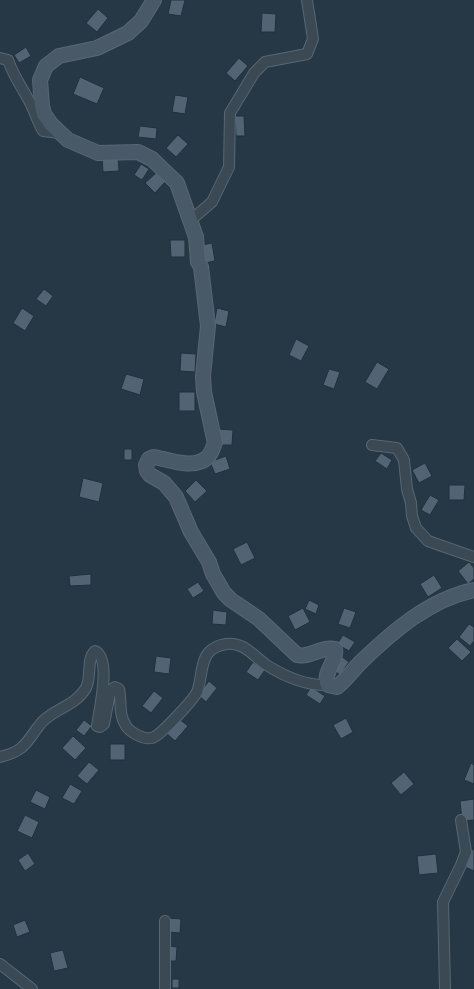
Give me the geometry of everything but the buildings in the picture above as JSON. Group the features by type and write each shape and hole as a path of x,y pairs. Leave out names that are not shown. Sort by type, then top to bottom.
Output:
{"street":[{"path":"154,0 128,33 98,48 59,56 46,66 40,80 44,114 51,124 68,140 98,153 138,152 152,159 177,184 196,237 198,262 201,267 208,326 203,376 204,392 215,443 208,457 197,462 187,464 154,457 149,459 146,466 147,471 150,475 164,483 176,497 191,532 209,562 213,574 224,593 231,600 259,619 297,654 303,656 329,648 335,649 336,656 327,675 326,681 328,685"},
{"path":"190,220 212,202 229,167 230,113 254,73 265,62 307,54 313,39 306,0"},
{"path":"0,58 8,60 14,76 29,99 43,131 60,133"},
{"path":"372,445 397,448 404,460 407,489 416,528 428,541 474,557"},
{"path":"0,758 19,750 26,744 43,721 80,697 88,682 91,657 95,651 101,656 103,694 97,726 100,727 104,724 110,693 112,689 116,688 120,695 121,711 125,725 143,737 152,738 158,735 180,714 196,693 208,653 216,647 226,644 242,646 286,677 319,686 337,686 392,633 435,604 474,590"},
{"path":"445,989 443,902 466,852 461,820"},
{"path":"164,921 165,989"},
{"path":"0,964 32,989"}]}
